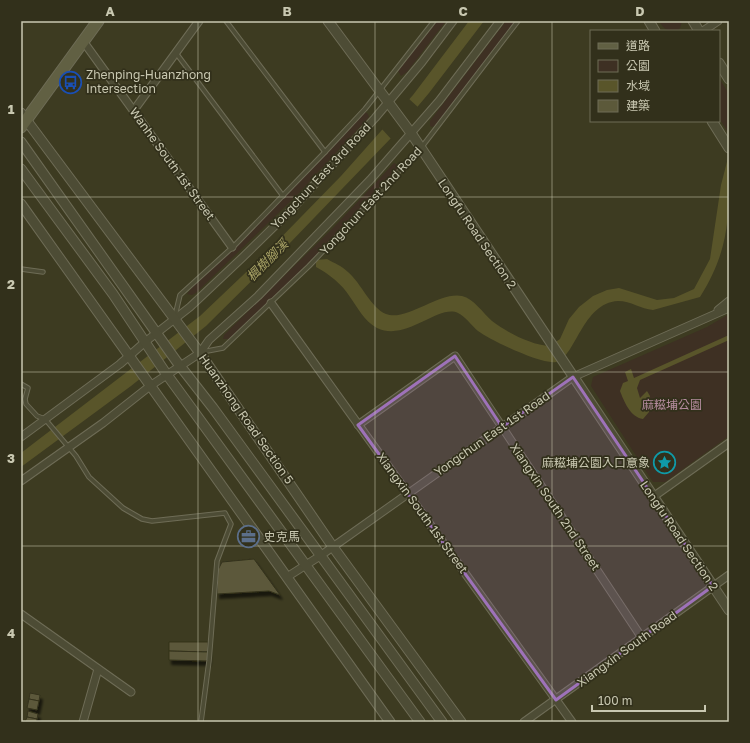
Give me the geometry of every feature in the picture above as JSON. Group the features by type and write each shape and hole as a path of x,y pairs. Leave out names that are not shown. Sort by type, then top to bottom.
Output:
{"main road":[{"path":"23,120 98,21"}],"street":[{"path":"134,110 199,21"},
{"path":"328,21 388,102"},
{"name":"Yongchun East 3rd Road","path":"21,437 158,334 224,275 293,208 388,102 422,62 453,21"},
{"name":"Yongchun East 2nd Road","path":"21,481 104,423 149,385 198,351 258,296 333,220 411,133 439,101 500,21"},
{"path":"649,21 654,30"},
{"path":"693,21 698,30"},
{"path":"704,30 718,21"},
{"name":"Wanhe South 1st Street","path":"83,41 232,247"},
{"path":"720,65 729,79"},
{"name":"Longfu Road Section 2","path":"388,102 411,133 562,362 729,610"},
{"name":"Huanzhong Road Section 5","path":"23,120 198,351 333,547 461,722"},
{"path":"713,122 727,145"},
{"name":"Huanzhong Road Section 5","path":"21,142 179,364 442,722"},
{"path":"21,169 113,294 166,374 420,722"},
{"path":"22,208 288,577 390,722"},
{"name":"Yongchun East 1st Road","path":"711,316 729,301"},
{"name":"Xiangxin South 1st Street","path":"271,303 572,722"},
{"name":"Yongchun East 1st Road","path":"288,577 333,547 573,377 729,308"},
{"name":"Xiangxin South 2nd Street","path":"358,425 455,356 642,638"},
{"path":"653,497 729,443"},
{"name":"Xiangxin South Road","path":"524,722 729,575"},
{"path":"21,614 132,692"},
{"path":"83,722 98,669"}],"lane":[{"path":"226,21 325,152"},
{"name":"Yongchun East 3rd Road","path":"175,320 180,295 232,247 283,196 365,109 434,21"},
{"name":"Yongchun East 2nd Road","path":"198,351 223,348 309,266 421,148 518,21"},
{"path":"176,53 283,196"},
{"path":"21,269 43,272"},
{"path":"21,384 28,388 25,400 26,404 37,416 45,419 67,448 76,456 89,477 123,508 132,514 152,520 225,513 231,524 217,560 209,661 201,722"}],"highlighted area":[{"path":"455,356 502,427 573,377 713,586 556,700 358,425"}],"green space":[{"path":"437,21 446,21 407,72 401,76 398,71"},
{"path":"506,21 516,21 459,98 436,125 432,127 430,126 430,121"},
{"path":"659,21 682,21 678,30 668,30"},
{"path":"720,80 729,94 729,134 720,120"},
{"path":"365,112 369,117 298,194 196,293 192,295 187,294 194,285 267,215"},
{"path":"394,163 398,165 397,170 317,255 229,339 223,339 224,335 333,228"},
{"name":"麻糍埔公園","path":"729,314 729,436 665,482 653,482 591,386 593,377 707,327"}],"water":[{"name":"楓樹腳溪","path":"469,21 484,21 429,93 393,136 288,245 206,326 131,386 21,467 21,453 200,316 259,260 341,176 413,95"},
{"path":"729,154 728,211 723,244 718,261 700,297 653,310 623,301 606,304 596,311 588,320 569,351 563,358 556,362 540,360 504,346 478,331 461,314 458,313 450,312 441,314 411,327 400,330 388,331 377,328 365,318 347,292 339,284 316,267 316,260 327,259 343,268 353,277 371,301 386,314 403,314 444,298 462,296 470,300 492,321 505,330 528,341 550,346 560,339 569,319 579,307 593,296 607,290 619,288 657,300 674,298 694,289 710,259 721,185"},
{"path":"729,335 729,340 640,380 637,388 640,398 647,391 650,396 649,412 643,419 638,418 631,412 620,391 623,383 628,381 625,372 631,369 634,378"}],"pier":[{"path":"408,98 419,108 392,140 381,128"}],"building":[{"path":"254,559 280,595 269,591 217,594 218,570 222,562"},
{"path":"169,642 208,642 208,652 169,651"},
{"path":"169,651 208,652 208,661 169,660"},
{"path":"30,693 40,695 39,701 29,699"},
{"path":"29,699 39,701 37,710 27,708"},
{"path":"28,711 38,714 37,719 27,717"},
{"path":"27,717 37,719 36,722 25,722"}],"place":[{"name":"Zhenping-Huanzhong Intersection","path":"70,82"},
{"name":"麻糍埔公園入口意象","path":"665,463"},
{"name":"史克馬","path":"249,537"}]}
